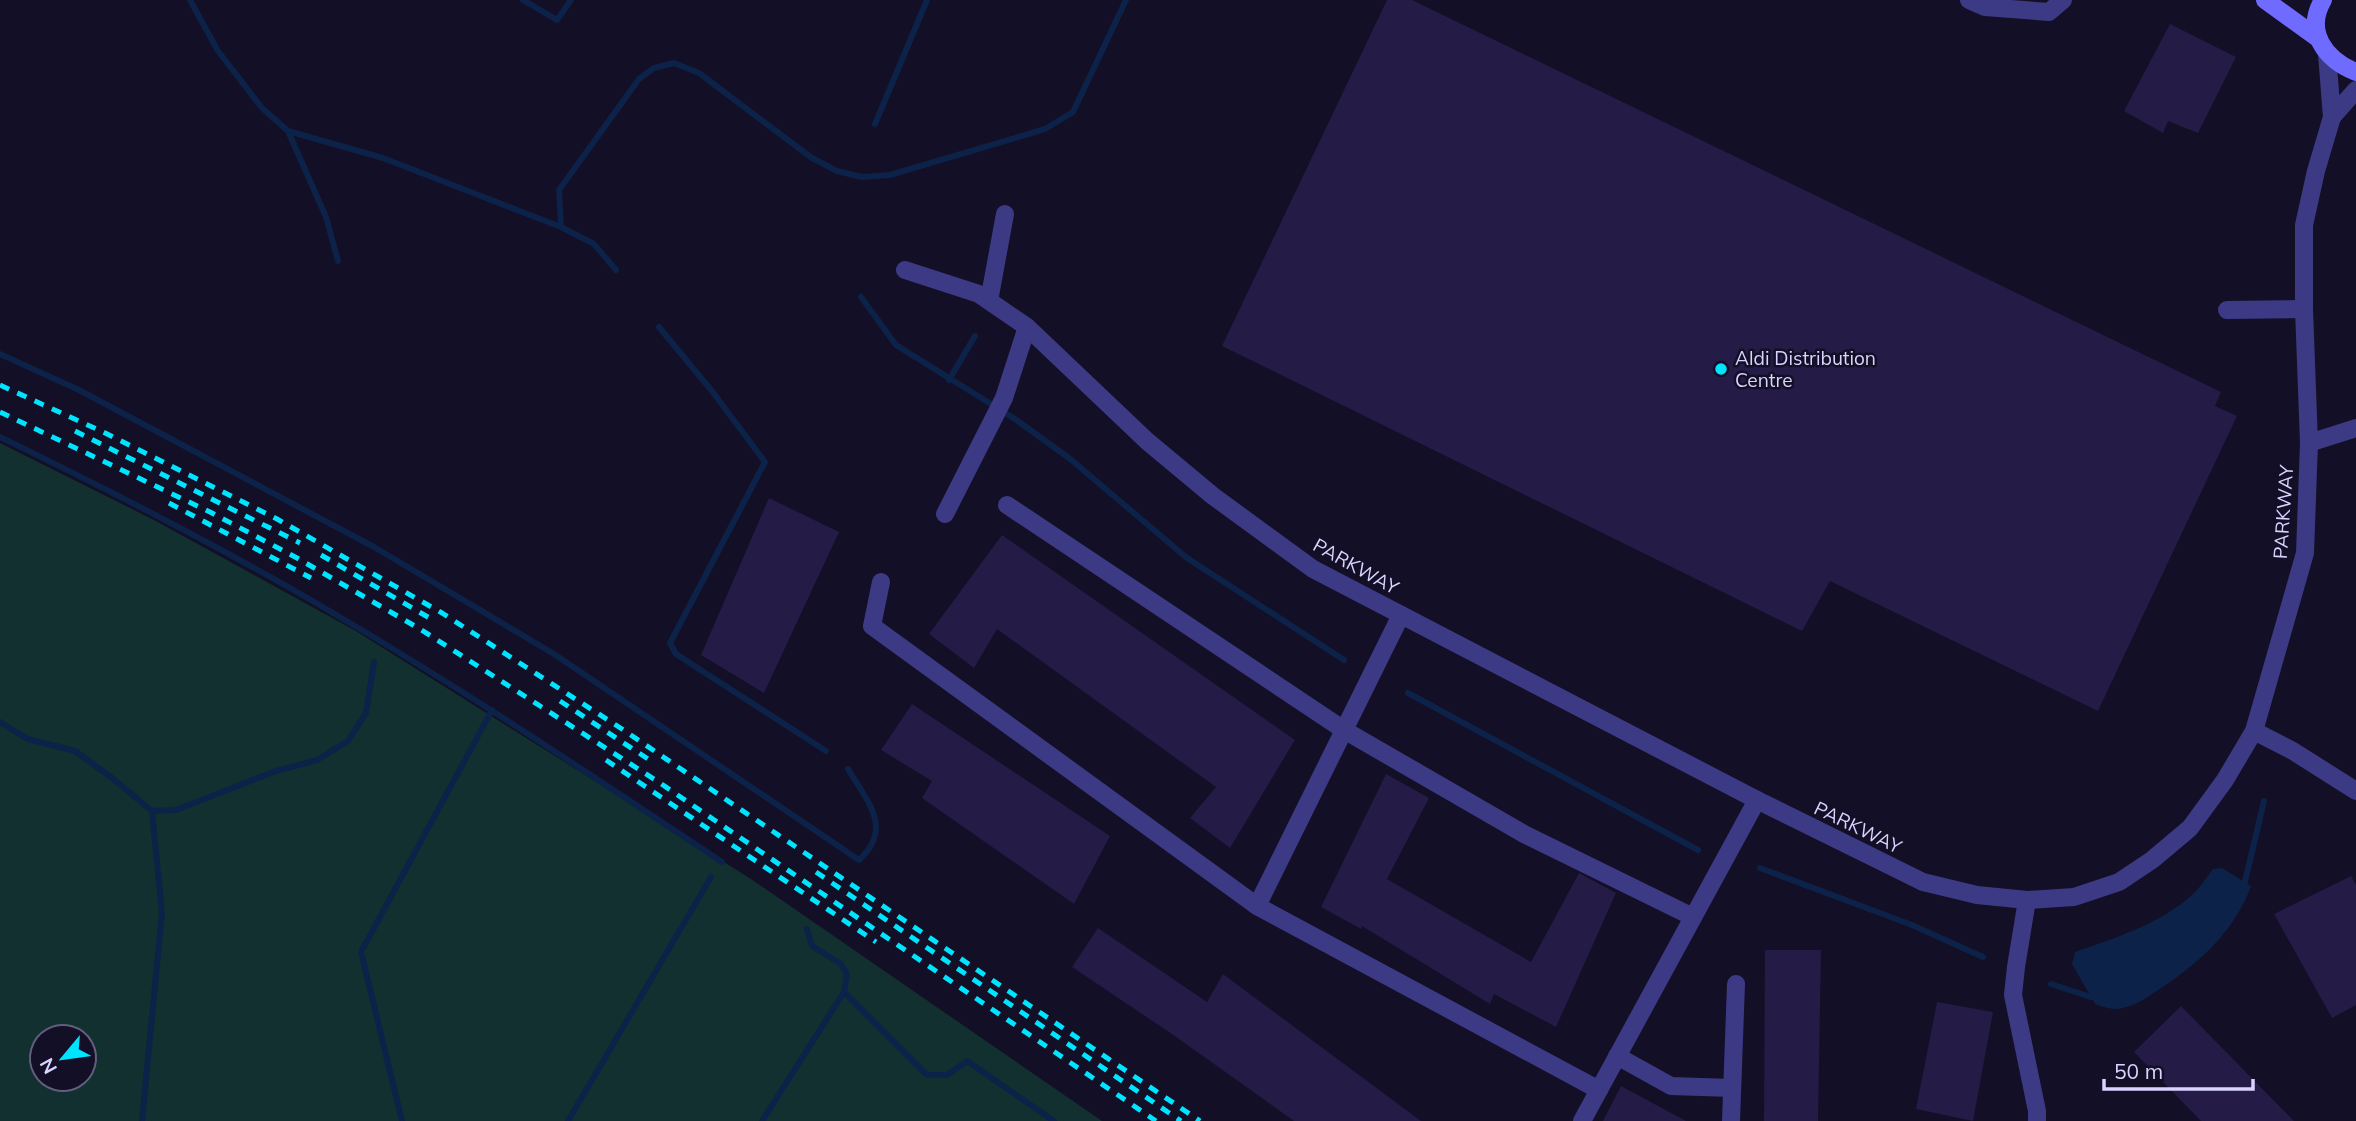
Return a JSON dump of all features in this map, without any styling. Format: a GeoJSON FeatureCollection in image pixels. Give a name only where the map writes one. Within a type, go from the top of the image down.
{"type":"FeatureCollection","features":[{"type":"Feature","properties":{"kind":"main road"},"geometry":{"type":"LineString","coordinates":[[2265,0],[2323,47],[2340,66],[2356,72]]}},
{"type":"Feature","properties":{"kind":"main road"},"geometry":{"type":"LineString","coordinates":[[2323,0],[2317,22],[2323,47]]}},
{"type":"Feature","properties":{"kind":"street"},"geometry":{"type":"LineString","coordinates":[[1969,0],[1985,7],[2049,12],[2063,0]]}},
{"type":"Feature","properties":{"kind":"street","name":"PARKWAY"},"geometry":{"type":"LineString","coordinates":[[905,270],[979,294],[1027,327],[1147,440],[1213,496],[1313,569],[1757,800],[1923,882],[1977,895],[2027,900],[2074,897],[2119,882],[2152,860],[2190,828],[2225,780],[2254,731],[2305,552],[2309,443],[2304,225],[2332,117],[2323,47]]}},
{"type":"Feature","properties":{"kind":"street","name":"PARKWAY"},"geometry":{"type":"LineString","coordinates":[[2332,117],[2356,90]]}},
{"type":"Feature","properties":{"kind":"street"},"geometry":{"type":"LineString","coordinates":[[989,301],[1005,214]]}},
{"type":"Feature","properties":{"kind":"street"},"geometry":{"type":"LineString","coordinates":[[2227,310],[2304,309]]}},
{"type":"Feature","properties":{"kind":"street"},"geometry":{"type":"LineString","coordinates":[[945,514],[1004,398],[1027,327]]}},
{"type":"Feature","properties":{"kind":"street"},"geometry":{"type":"LineString","coordinates":[[2309,443],[2356,428]]}},
{"type":"Feature","properties":{"kind":"street"},"geometry":{"type":"LineString","coordinates":[[1007,505],[1344,730],[1524,834],[1693,917]]}},
{"type":"Feature","properties":{"kind":"street"},"geometry":{"type":"LineString","coordinates":[[881,582],[872,626],[1256,906],[1599,1090]]}},
{"type":"Feature","properties":{"kind":"street"},"geometry":{"type":"LineString","coordinates":[[1256,906],[1401,615]]}},
{"type":"Feature","properties":{"kind":"street"},"geometry":{"type":"LineString","coordinates":[[2254,731],[2293,751],[2356,791]]}},
{"type":"Feature","properties":{"kind":"street"},"geometry":{"type":"LineString","coordinates":[[1582,1121],[1757,800]]}},
{"type":"Feature","properties":{"kind":"street"},"geometry":{"type":"LineString","coordinates":[[2027,900],[2013,995],[2038,1111],[2037,1121]]}},
{"type":"Feature","properties":{"kind":"street"},"geometry":{"type":"LineString","coordinates":[[1731,1121],[1736,984]]}},
{"type":"Feature","properties":{"kind":"street"},"geometry":{"type":"LineString","coordinates":[[1617,1056],[1671,1086],[1732,1088]]}},
{"type":"Feature","properties":{"kind":"green space"},"geometry":{"type":"Polygon","coordinates":[[[0,443],[154,520],[356,631],[751,879],[1102,1121],[0,1121],[0,443]]]}},
{"type":"Feature","properties":{"kind":"water"},"geometry":{"type":"Polygon","coordinates":[[[2222,868],[2251,886],[2235,919],[2212,947],[2185,971],[2137,1003],[2116,1009],[2095,1004],[2072,964],[2075,952],[2137,929],[2166,914],[2195,892],[2213,869],[2222,868]]]}},
{"type":"Feature","properties":{"kind":"building","name":"Aldi Distribution Centre"},"geometry":{"type":"Polygon","coordinates":[[[1387,0],[1412,0],[2221,392],[2215,406],[2237,416],[2098,711],[1830,581],[1802,631],[1222,346],[1387,0]]]}},
{"type":"Feature","properties":{"kind":"building"},"geometry":{"type":"Polygon","coordinates":[[[2170,24],[2236,57],[2198,133],[2168,121],[2163,133],[2124,111],[2170,24]]]}},
{"type":"Feature","properties":{"kind":"building"},"geometry":{"type":"Polygon","coordinates":[[[769,498],[839,532],[764,693],[701,655],[769,498]]]}},
{"type":"Feature","properties":{"kind":"building"},"geometry":{"type":"Polygon","coordinates":[[[1002,535],[1295,740],[1230,848],[1190,818],[1216,787],[997,629],[974,668],[929,634],[1002,535]]]}},
{"type":"Feature","properties":{"kind":"building"},"geometry":{"type":"Polygon","coordinates":[[[912,704],[1110,836],[1074,904],[922,798],[932,781],[881,750],[912,704]]]}},
{"type":"Feature","properties":{"kind":"building"},"geometry":{"type":"Polygon","coordinates":[[[1386,774],[1429,798],[1387,879],[1531,962],[1579,873],[1616,893],[1556,1027],[1494,994],[1490,1004],[1362,926],[1361,929],[1321,907],[1386,774]]]}},
{"type":"Feature","properties":{"kind":"building"},"geometry":{"type":"Polygon","coordinates":[[[2351,876],[2356,885],[2356,1005],[2332,1018],[2274,914],[2351,876]]]}},
{"type":"Feature","properties":{"kind":"building"},"geometry":{"type":"Polygon","coordinates":[[[1098,928],[1207,1002],[1223,974],[1421,1121],[1294,1121],[1072,967],[1098,928]]]}},
{"type":"Feature","properties":{"kind":"building"},"geometry":{"type":"Polygon","coordinates":[[[1765,950],[1821,950],[1818,1121],[1764,1121],[1765,950]]]}},
{"type":"Feature","properties":{"kind":"building"},"geometry":{"type":"Polygon","coordinates":[[[1937,1002],[1993,1012],[1973,1121],[1916,1109],[1937,1002]]]}},
{"type":"Feature","properties":{"kind":"building"},"geometry":{"type":"Polygon","coordinates":[[[2181,1006],[2294,1121],[2201,1121],[2134,1052],[2181,1006]]]}},
{"type":"Feature","properties":{"kind":"building"},"geometry":{"type":"Polygon","coordinates":[[[1621,1086],[1686,1121],[1603,1121],[1621,1086]]]}},
{"type":"Feature","properties":{"kind":"waterway"},"geometry":{"type":"LineString","coordinates":[[190,0],[218,51],[262,108],[288,131],[383,158],[561,227]]}},
{"type":"Feature","properties":{"kind":"waterway"},"geometry":{"type":"LineString","coordinates":[[523,0],[557,20],[571,0]]}},
{"type":"Feature","properties":{"kind":"waterway"},"geometry":{"type":"LineString","coordinates":[[875,124],[927,0]]}},
{"type":"Feature","properties":{"kind":"waterway"},"geometry":{"type":"LineString","coordinates":[[616,270],[594,244],[561,227],[559,190],[639,79],[654,68],[674,63],[699,73],[812,158],[837,171],[862,177],[890,175],[1045,129],[1073,112],[1126,0]]}},
{"type":"Feature","properties":{"kind":"waterway"},"geometry":{"type":"LineString","coordinates":[[288,131],[326,217],[338,261]]}},
{"type":"Feature","properties":{"kind":"waterway"},"geometry":{"type":"LineString","coordinates":[[861,297],[896,345],[1015,419],[1069,458],[1187,558],[1344,660]]}},
{"type":"Feature","properties":{"kind":"waterway"},"geometry":{"type":"LineString","coordinates":[[659,327],[712,391],[765,462],[670,643],[676,654],[826,751]]}},
{"type":"Feature","properties":{"kind":"waterway"},"geometry":{"type":"LineString","coordinates":[[949,380],[975,336]]}},
{"type":"Feature","properties":{"kind":"waterway"},"geometry":{"type":"LineString","coordinates":[[0,354],[79,390],[374,547],[554,654],[859,860],[875,837],[876,826],[869,803],[848,769]]}},
{"type":"Feature","properties":{"kind":"waterway"},"geometry":{"type":"LineString","coordinates":[[0,437],[168,522],[333,613],[578,766],[722,862]]}},
{"type":"Feature","properties":{"kind":"waterway"},"geometry":{"type":"LineString","coordinates":[[142,1121],[162,913],[152,811],[176,810],[276,771],[317,760],[348,741],[366,713],[374,662]]}},
{"type":"Feature","properties":{"kind":"waterway"},"geometry":{"type":"LineString","coordinates":[[1408,693],[1698,850]]}},
{"type":"Feature","properties":{"kind":"waterway"},"geometry":{"type":"LineString","coordinates":[[402,1121],[361,952],[492,710]]}},
{"type":"Feature","properties":{"kind":"waterway"},"geometry":{"type":"LineString","coordinates":[[0,722],[28,739],[75,751],[152,811]]}},
{"type":"Feature","properties":{"kind":"waterway"},"geometry":{"type":"LineString","coordinates":[[2243,890],[2264,801]]}},
{"type":"Feature","properties":{"kind":"waterway"},"geometry":{"type":"LineString","coordinates":[[1760,868],[1912,925],[1983,957]]}},
{"type":"Feature","properties":{"kind":"waterway"},"geometry":{"type":"LineString","coordinates":[[568,1121],[711,877]]}},
{"type":"Feature","properties":{"kind":"waterway"},"geometry":{"type":"LineString","coordinates":[[762,1121],[844,992],[847,974],[841,964],[812,946],[807,929]]}},
{"type":"Feature","properties":{"kind":"waterway"},"geometry":{"type":"LineString","coordinates":[[2051,984],[2096,997]]}},
{"type":"Feature","properties":{"kind":"waterway"},"geometry":{"type":"LineString","coordinates":[[844,992],[927,1075],[947,1075],[967,1061],[1054,1121]]}},
{"type":"Feature","properties":{"kind":"railway"},"geometry":{"type":"LineString","coordinates":[[0,385],[103,432],[277,519],[442,613],[622,729],[1200,1121]]}},
{"type":"Feature","properties":{"kind":"railway"},"geometry":{"type":"LineString","coordinates":[[0,412],[210,512],[297,558],[420,629],[657,781],[1156,1121]]}},
{"type":"Feature","properties":{"kind":"railway"},"geometry":{"type":"LineString","coordinates":[[75,431],[300,543]]}},
{"type":"Feature","properties":{"kind":"railway"},"geometry":{"type":"LineString","coordinates":[[169,503],[311,578]]}},
{"type":"Feature","properties":{"kind":"railway"},"geometry":{"type":"LineString","coordinates":[[321,555],[433,620]]}},
{"type":"Feature","properties":{"kind":"railway"},"geometry":{"type":"LineString","coordinates":[[560,701],[648,759]]}},
{"type":"Feature","properties":{"kind":"railway"},"geometry":{"type":"LineString","coordinates":[[606,760],[876,942]]}},
{"type":"Feature","properties":{"kind":"railway"},"geometry":{"type":"LineString","coordinates":[[816,872],[1181,1121]]}},
{"type":"Feature","properties":{"kind":"place","name":"Aldi Distribution Centre"},"geometry":{"type":"Point","coordinates":[1721,369]}}]}
